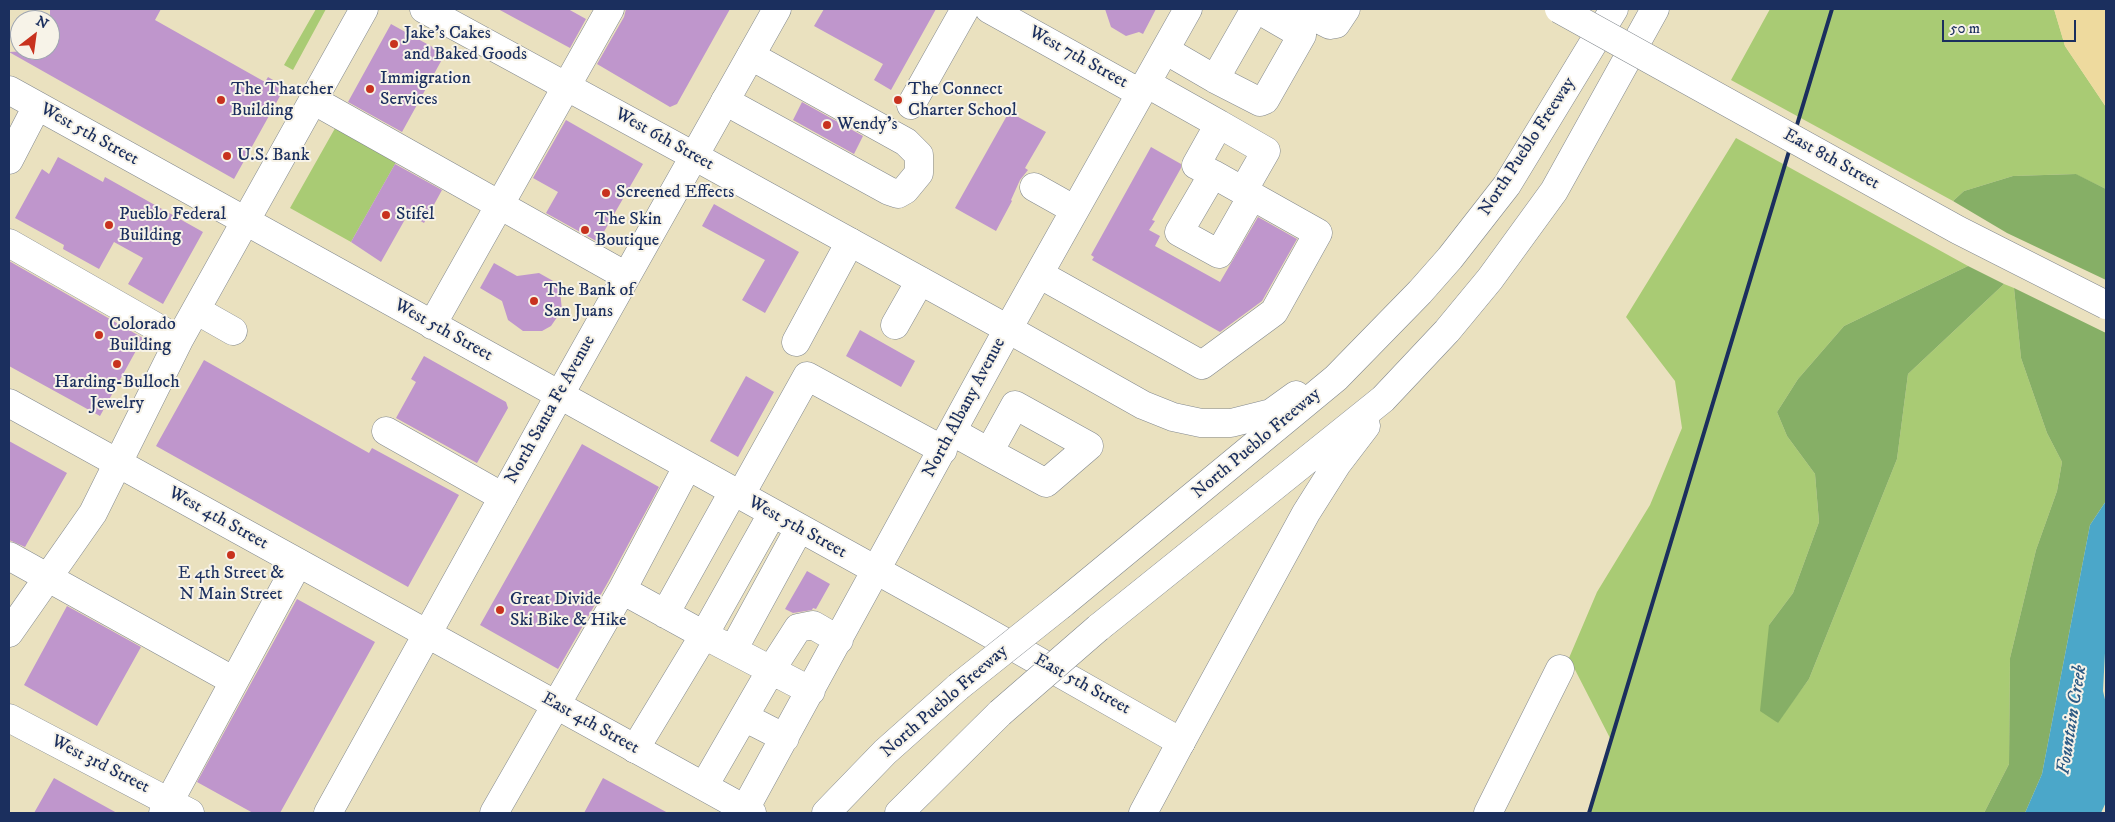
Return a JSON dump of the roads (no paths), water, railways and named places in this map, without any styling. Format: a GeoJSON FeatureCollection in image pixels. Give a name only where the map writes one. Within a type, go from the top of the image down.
{"type":"FeatureCollection","features":[{"type":"Feature","properties":{"kind":"main road"},"geometry":{"type":"LineString","coordinates":[[9,633],[93,513],[179,340],[364,9]]}},
{"type":"Feature","properties":{"kind":"main road","name":"West 6th Street"},"geometry":{"type":"LineString","coordinates":[[424,9],[1143,405],[1173,418],[1202,423],[1230,423],[1271,413],[1368,348]]}},
{"type":"Feature","properties":{"kind":"main road"},"geometry":{"type":"LineString","coordinates":[[432,326],[610,9]]}},
{"type":"Feature","properties":{"kind":"main road","name":"North Santa Fe Avenue"},"geometry":{"type":"LineString","coordinates":[[328,813],[626,276],[778,9]]}},
{"type":"Feature","properties":{"kind":"main road"},"geometry":{"type":"LineString","coordinates":[[911,105],[965,9]]}},
{"type":"Feature","properties":{"kind":"main road","name":"West 7th Street"},"geometry":{"type":"LineString","coordinates":[[989,9],[1143,88],[1219,124],[1266,151],[1247,194]]}},
{"type":"Feature","properties":{"kind":"main road","name":"North Albany Avenue"},"geometry":{"type":"LineString","coordinates":[[749,811],[785,738],[1008,329],[1188,9]]}},
{"type":"Feature","properties":{"kind":"main road"},"geometry":{"type":"LineString","coordinates":[[1165,50],[1214,79],[1250,99],[1260,102],[1265,100],[1302,35],[1256,9],[1214,79]]}},
{"type":"Feature","properties":{"kind":"main road"},"geometry":{"type":"LineString","coordinates":[[1298,9],[1330,25],[1336,24],[1346,9]]}},
{"type":"Feature","properties":{"kind":"main road","name":"East 8th Street"},"geometry":{"type":"LineString","coordinates":[[1559,9],[1958,230],[2106,305]]}},
{"type":"Feature","properties":{"kind":"main road","name":"North Pueblo Freeway"},"geometry":{"type":"LineString","coordinates":[[826,813],[853,784],[923,717],[1300,409],[1368,348],[1450,258],[1508,185],[1614,9]]}},
{"type":"Feature","properties":{"kind":"main road"},"geometry":{"type":"LineString","coordinates":[[900,813],[1000,714],[1098,628],[1383,399],[1447,331],[1522,236],[1554,190],[1655,9]]}},
{"type":"Feature","properties":{"kind":"main road"},"geometry":{"type":"LineString","coordinates":[[725,101],[898,194],[905,190],[919,173],[919,155],[906,142],[751,56]]}},
{"type":"Feature","properties":{"kind":"main road","name":"West 5th Street"},"geometry":{"type":"LineString","coordinates":[[9,90],[877,572]]}},
{"type":"Feature","properties":{"kind":"main road"},"geometry":{"type":"LineString","coordinates":[[313,100],[626,276]]}},
{"type":"Feature","properties":{"kind":"main road"},"geometry":{"type":"LineString","coordinates":[[9,160],[38,106]]}},
{"type":"Feature","properties":{"kind":"main road"},"geometry":{"type":"LineString","coordinates":[[1039,274],[1202,365],[1274,312],[1318,233],[1196,165],[1219,124]]}},
{"type":"Feature","properties":{"kind":"main road"},"geometry":{"type":"LineString","coordinates":[[1212,174],[1179,232],[1219,254],[1247,194]]}},
{"type":"Feature","properties":{"kind":"main road"},"geometry":{"type":"LineString","coordinates":[[1034,186],[1075,210]]}},
{"type":"Feature","properties":{"kind":"main road"},"geometry":{"type":"LineString","coordinates":[[796,342],[850,242]]}},
{"type":"Feature","properties":{"kind":"main road"},"geometry":{"type":"LineString","coordinates":[[9,244],[179,340]]}},
{"type":"Feature","properties":{"kind":"main road"},"geometry":{"type":"LineString","coordinates":[[895,325],[920,281]]}},
{"type":"Feature","properties":{"kind":"main road"},"geometry":{"type":"LineString","coordinates":[[196,310],[233,331]]}},
{"type":"Feature","properties":{"kind":"main road"},"geometry":{"type":"LineString","coordinates":[[665,614],[807,376],[948,441],[988,452]]}},
{"type":"Feature","properties":{"kind":"main road"},"geometry":{"type":"LineString","coordinates":[[1143,813],[1306,513],[1383,399]]}},
{"type":"Feature","properties":{"kind":"main road","name":"West 4th Street"},"geometry":{"type":"LineString","coordinates":[[9,403],[428,634]]}},
{"type":"Feature","properties":{"kind":"main road"},"geometry":{"type":"LineString","coordinates":[[386,431],[503,497]]}},
{"type":"Feature","properties":{"kind":"main road"},"geometry":{"type":"LineString","coordinates":[[494,813],[554,704],[622,590],[687,467]]}},
{"type":"Feature","properties":{"kind":"main road"},"geometry":{"type":"LineString","coordinates":[[635,749],[704,635],[772,514]]}},
{"type":"Feature","properties":{"kind":"main road"},"geometry":{"type":"LineString","coordinates":[[733,650],[799,529]]}},
{"type":"Feature","properties":{"kind":"main road"},"geometry":{"type":"LineString","coordinates":[[9,556],[234,681]]}},
{"type":"Feature","properties":{"kind":"main road"},"geometry":{"type":"LineString","coordinates":[[174,809],[234,681],[298,563]]}},
{"type":"Feature","properties":{"kind":"main road","name":"East 5th Street"},"geometry":{"type":"LineString","coordinates":[[877,572],[1181,742]]}},
{"type":"Feature","properties":{"kind":"main road"},"geometry":{"type":"LineString","coordinates":[[622,590],[811,691]]}},
{"type":"Feature","properties":{"kind":"main road"},"geometry":{"type":"LineString","coordinates":[[704,786],[771,670],[798,628],[804,625],[813,625],[839,640]]}},
{"type":"Feature","properties":{"kind":"main road","name":"East 4th Street"},"geometry":{"type":"LineString","coordinates":[[428,634],[749,811]]}},
{"type":"Feature","properties":{"kind":"main road"},"geometry":{"type":"LineString","coordinates":[[1488,813],[1560,670]]}},
{"type":"Feature","properties":{"kind":"main road"},"geometry":{"type":"LineString","coordinates":[[744,717],[785,738]]}},
{"type":"Feature","properties":{"kind":"main road","name":"West 3rd Street"},"geometry":{"type":"LineString","coordinates":[[9,718],[174,809]]}},
{"type":"Feature","properties":{"kind":"water","name":"Fountain Creek"},"geometry":{"type":"Polygon","coordinates":[[[2106,501],[2106,634],[2103,691],[2106,704],[2106,802],[2101,813],[2025,813],[2042,774],[2090,525],[2106,501]]]}},
{"type":"Feature","properties":{"kind":"railway"},"geometry":{"type":"LineString","coordinates":[[1589,813],[1832,9]]}},
{"type":"Feature","properties":{"kind":"place","name":"Jake's Cakes and Baked Goods"},"geometry":{"type":"Point","coordinates":[394,44]}},
{"type":"Feature","properties":{"kind":"place","name":"Immigration Services"},"geometry":{"type":"Point","coordinates":[370,89]}},
{"type":"Feature","properties":{"kind":"place","name":"The Thatcher Building"},"geometry":{"type":"Point","coordinates":[221,100]}},
{"type":"Feature","properties":{"kind":"place","name":"The Connect Charter School"},"geometry":{"type":"Point","coordinates":[898,100]}},
{"type":"Feature","properties":{"kind":"place","name":"Wendy's"},"geometry":{"type":"Point","coordinates":[827,125]}},
{"type":"Feature","properties":{"kind":"place","name":"U.S. Bank"},"geometry":{"type":"Point","coordinates":[227,156]}},
{"type":"Feature","properties":{"kind":"place","name":"Screened Effects"},"geometry":{"type":"Point","coordinates":[606,193]}},
{"type":"Feature","properties":{"kind":"place","name":"Stifel"},"geometry":{"type":"Point","coordinates":[386,215]}},
{"type":"Feature","properties":{"kind":"place","name":"Pueblo Federal Building"},"geometry":{"type":"Point","coordinates":[109,225]}},
{"type":"Feature","properties":{"kind":"place","name":"The Skin Boutique"},"geometry":{"type":"Point","coordinates":[585,230]}},
{"type":"Feature","properties":{"kind":"place","name":"The Bank of San Juans"},"geometry":{"type":"Point","coordinates":[534,301]}},
{"type":"Feature","properties":{"kind":"place","name":"Colorado Building"},"geometry":{"type":"Point","coordinates":[99,335]}},
{"type":"Feature","properties":{"kind":"place","name":"Harding-Bulloch Jewelry"},"geometry":{"type":"Point","coordinates":[117,364]}},
{"type":"Feature","properties":{"kind":"place","name":"E 4th Street & N Main Street"},"geometry":{"type":"Point","coordinates":[231,555]}},
{"type":"Feature","properties":{"kind":"place","name":"Great Divide Ski Bike & Hike"},"geometry":{"type":"Point","coordinates":[500,610]}}]}
